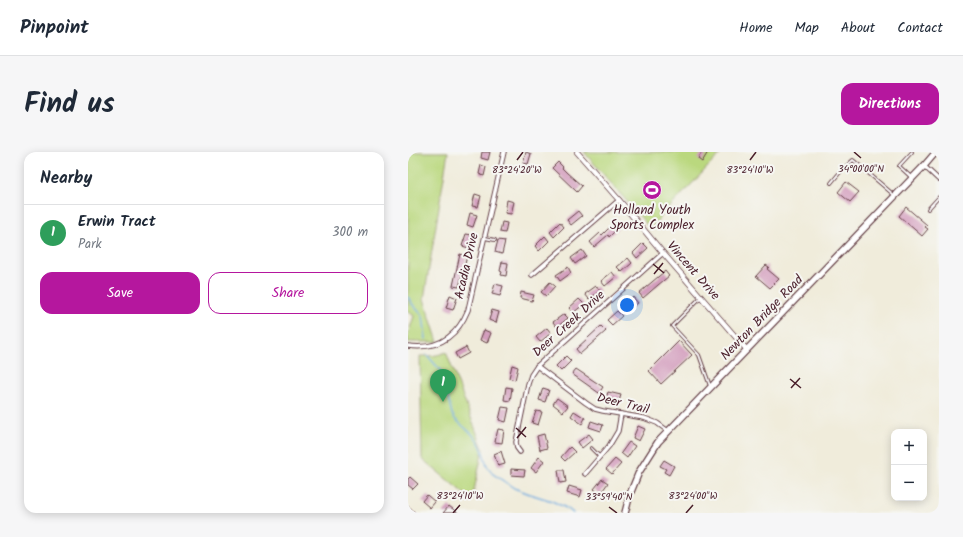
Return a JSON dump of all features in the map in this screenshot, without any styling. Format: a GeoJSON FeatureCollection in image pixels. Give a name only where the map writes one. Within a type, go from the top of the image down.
{"type":"FeatureCollection","features":[{"type":"Feature","properties":{"kind":"main road","name":"Newton Bridge Road"},"geometry":{"type":"LineString","coordinates":[[625,513],[630,494],[639,472],[658,442],[913,178],[936,152]]}},
{"type":"Feature","properties":{"kind":"street","name":"Acadia Drive"},"geometry":{"type":"LineString","coordinates":[[408,346],[424,347],[437,344],[449,337],[462,322],[468,310],[504,152]]}},
{"type":"Feature","properties":{"kind":"street","name":"Vincent Drive"},"geometry":{"type":"LineString","coordinates":[[577,152],[747,350]]}},
{"type":"Feature","properties":{"kind":"street"},"geometry":{"type":"LineString","coordinates":[[924,166],[939,180]]}},
{"type":"Feature","properties":{"kind":"street"},"geometry":{"type":"LineString","coordinates":[[532,275],[619,200]]}},
{"type":"Feature","properties":{"kind":"street","name":"Deer Creek Drive"},"geometry":{"type":"LineString","coordinates":[[520,452],[517,448],[516,442],[528,384],[531,375],[537,366],[663,253]]}},
{"type":"Feature","properties":{"kind":"street","name":"Deer Trail"},"geometry":{"type":"LineString","coordinates":[[537,366],[595,409],[603,412],[644,418],[657,423],[668,431]]}},
{"type":"Feature","properties":{"kind":"street"},"geometry":{"type":"LineString","coordinates":[[585,474],[609,446],[618,430],[621,414]]}},
{"type":"Feature","properties":{"kind":"street"},"geometry":{"type":"LineString","coordinates":[[408,509],[412,513]]}},
{"type":"Feature","properties":{"kind":"lane"},"geometry":{"type":"LineString","coordinates":[[912,152],[899,166],[913,178]]}},
{"type":"Feature","properties":{"kind":"lane"},"geometry":{"type":"LineString","coordinates":[[831,183],[841,170],[853,160],[895,196]]}},
{"type":"Feature","properties":{"kind":"lane"},"geometry":{"type":"LineString","coordinates":[[928,209],[939,197]]}},
{"type":"Feature","properties":{"kind":"lane"},"geometry":{"type":"LineString","coordinates":[[484,238],[495,240]]}},
{"type":"Feature","properties":{"kind":"lane"},"geometry":{"type":"LineString","coordinates":[[701,297],[672,326],[699,355],[711,387]]}},
{"type":"Feature","properties":{"kind":"lane"},"geometry":{"type":"LineString","coordinates":[[591,448],[600,457]]}},
{"type":"Feature","properties":{"kind":"green space"},"geometry":{"type":"Polygon","coordinates":[[[408,152],[448,152],[424,299],[438,342],[408,342],[408,334],[414,316],[408,311],[408,152]]]}},
{"type":"Feature","properties":{"kind":"green space","name":"Holland Youth Sports Complex"},"geometry":{"type":"Polygon","coordinates":[[[584,152],[722,152],[650,228],[584,152]]]}},
{"type":"Feature","properties":{"kind":"green space"},"geometry":{"type":"Polygon","coordinates":[[[446,352],[483,449],[472,500],[422,459],[420,356],[433,356],[446,352]]]}},
{"type":"Feature","properties":{"kind":"building"},"geometry":{"type":"Polygon","coordinates":[[[482,152],[490,152],[488,160],[481,158],[482,152]]]}},
{"type":"Feature","properties":{"kind":"building"},"geometry":{"type":"Polygon","coordinates":[[[526,152],[531,154],[528,164],[523,163],[526,152]]]}},
{"type":"Feature","properties":{"kind":"building"},"geometry":{"type":"Polygon","coordinates":[[[702,152],[708,152],[702,162],[698,159],[702,152]]]}},
{"type":"Feature","properties":{"kind":"building"},"geometry":{"type":"Polygon","coordinates":[[[558,162],[567,173],[582,186],[577,192],[552,168],[558,162]]]}},
{"type":"Feature","properties":{"kind":"building"},"geometry":{"type":"Polygon","coordinates":[[[481,165],[486,167],[484,176],[479,174],[481,165]]]}},
{"type":"Feature","properties":{"kind":"building"},"geometry":{"type":"Polygon","coordinates":[[[846,182],[859,192],[850,202],[838,192],[846,182]]]}},
{"type":"Feature","properties":{"kind":"building"},"geometry":{"type":"Polygon","coordinates":[[[475,194],[481,196],[478,207],[472,206],[475,194]]]}},
{"type":"Feature","properties":{"kind":"building"},"geometry":{"type":"Polygon","coordinates":[[[507,200],[514,202],[511,214],[505,213],[507,200]]]}},
{"type":"Feature","properties":{"kind":"building"},"geometry":{"type":"Polygon","coordinates":[[[906,207],[927,225],[925,227],[928,229],[922,236],[899,216],[906,207]]]}},
{"type":"Feature","properties":{"kind":"building"},"geometry":{"type":"Polygon","coordinates":[[[578,211],[582,216],[571,225],[567,220],[578,211]]]}},
{"type":"Feature","properties":{"kind":"building"},"geometry":{"type":"Polygon","coordinates":[[[470,213],[477,215],[473,227],[467,225],[470,213]]]}},
{"type":"Feature","properties":{"kind":"building"},"geometry":{"type":"Polygon","coordinates":[[[502,222],[507,223],[505,233],[500,232],[502,222]]]}},
{"type":"Feature","properties":{"kind":"building"},"geometry":{"type":"Polygon","coordinates":[[[560,222],[564,227],[554,237],[550,232],[560,222]]]}},
{"type":"Feature","properties":{"kind":"building"},"geometry":{"type":"Polygon","coordinates":[[[615,222],[619,227],[609,237],[608,235],[594,247],[590,242],[600,233],[602,235],[615,222]]]}},
{"type":"Feature","properties":{"kind":"building"},"geometry":{"type":"Polygon","coordinates":[[[466,234],[472,235],[469,248],[462,246],[466,234]]]}},
{"type":"Feature","properties":{"kind":"building"},"geometry":{"type":"Polygon","coordinates":[[[545,236],[549,241],[539,251],[535,246],[545,236]]]}},
{"type":"Feature","properties":{"kind":"building"},"geometry":{"type":"Polygon","coordinates":[[[498,240],[505,241],[502,254],[495,252],[498,240]]]}},
{"type":"Feature","properties":{"kind":"building"},"geometry":{"type":"Polygon","coordinates":[[[643,243],[648,248],[637,258],[633,253],[643,243]]]}},
{"type":"Feature","properties":{"kind":"building"},"geometry":{"type":"Polygon","coordinates":[[[582,250],[586,256],[575,264],[571,258],[582,250]]]}},
{"type":"Feature","properties":{"kind":"building"},"geometry":{"type":"Polygon","coordinates":[[[460,254],[467,256],[459,287],[453,286],[460,254]]]}},
{"type":"Feature","properties":{"kind":"building"},"geometry":{"type":"Polygon","coordinates":[[[628,258],[632,263],[622,272],[617,267],[628,258]]]}},
{"type":"Feature","properties":{"kind":"building"},"geometry":{"type":"Polygon","coordinates":[[[502,262],[508,263],[506,276],[501,275],[502,272],[500,271],[502,262]]]}},
{"type":"Feature","properties":{"kind":"building"},"geometry":{"type":"Polygon","coordinates":[[[766,265],[769,267],[767,269],[779,279],[770,288],[756,276],[766,265]]]}},
{"type":"Feature","properties":{"kind":"building"},"geometry":{"type":"Polygon","coordinates":[[[568,267],[571,273],[560,281],[556,275],[568,267]]]}},
{"type":"Feature","properties":{"kind":"building"},"geometry":{"type":"Polygon","coordinates":[[[665,271],[669,276],[643,298],[639,293],[665,271]]]}},
{"type":"Feature","properties":{"kind":"building"},"geometry":{"type":"Polygon","coordinates":[[[612,272],[616,277],[605,286],[601,281],[612,272]]]}},
{"type":"Feature","properties":{"kind":"building"},"geometry":{"type":"Polygon","coordinates":[[[550,282],[555,286],[546,296],[541,292],[550,282]]]}},
{"type":"Feature","properties":{"kind":"building"},"geometry":{"type":"Polygon","coordinates":[[[495,284],[503,286],[500,296],[492,294],[495,284]]]}},
{"type":"Feature","properties":{"kind":"building"},"geometry":{"type":"Polygon","coordinates":[[[596,286],[600,291],[589,299],[585,294],[596,286]]]}},
{"type":"Feature","properties":{"kind":"building"},"geometry":{"type":"Polygon","coordinates":[[[521,292],[534,295],[532,301],[520,298],[521,292]]]}},
{"type":"Feature","properties":{"kind":"building"},"geometry":{"type":"Polygon","coordinates":[[[450,295],[457,298],[453,310],[446,308],[450,295]]]}},
{"type":"Feature","properties":{"kind":"building"},"geometry":{"type":"Polygon","coordinates":[[[633,297],[638,303],[627,311],[623,306],[633,297]]]}},
{"type":"Feature","properties":{"kind":"building"},"geometry":{"type":"Polygon","coordinates":[[[579,299],[584,304],[573,313],[569,308],[579,299]]]}},
{"type":"Feature","properties":{"kind":"building"},"geometry":{"type":"Polygon","coordinates":[[[492,310],[499,312],[496,323],[489,320],[492,310]]]}},
{"type":"Feature","properties":{"kind":"building"},"geometry":{"type":"Polygon","coordinates":[[[617,311],[622,316],[612,325],[607,320],[617,311]]]}},
{"type":"Feature","properties":{"kind":"building"},"geometry":{"type":"Polygon","coordinates":[[[564,314],[568,318],[557,327],[553,322],[564,314]]]}},
{"type":"Feature","properties":{"kind":"building"},"geometry":{"type":"Polygon","coordinates":[[[601,326],[606,331],[580,354],[576,349],[601,326]]]}},
{"type":"Feature","properties":{"kind":"building"},"geometry":{"type":"Polygon","coordinates":[[[547,328],[551,333],[540,342],[536,337],[547,328]]]}},
{"type":"Feature","properties":{"kind":"building"},"geometry":{"type":"Polygon","coordinates":[[[484,330],[491,333],[487,343],[480,340],[484,330]]]}},
{"type":"Feature","properties":{"kind":"building"},"geometry":{"type":"Polygon","coordinates":[[[679,341],[692,355],[661,384],[649,371],[679,341]]]}},
{"type":"Feature","properties":{"kind":"building"},"geometry":{"type":"Polygon","coordinates":[[[466,347],[469,353],[458,359],[455,353],[466,347]]]}},
{"type":"Feature","properties":{"kind":"building"},"geometry":{"type":"Polygon","coordinates":[[[566,356],[571,361],[561,371],[556,366],[566,356]]]}},
{"type":"Feature","properties":{"kind":"building"},"geometry":{"type":"Polygon","coordinates":[[[512,365],[518,367],[515,380],[509,378],[512,365]]]}},
{"type":"Feature","properties":{"kind":"building"},"geometry":{"type":"Polygon","coordinates":[[[576,369],[603,387],[599,393],[572,374],[576,369]]]}},
{"type":"Feature","properties":{"kind":"building"},"geometry":{"type":"Polygon","coordinates":[[[506,387],[512,388],[510,401],[504,400],[506,387]]]}},
{"type":"Feature","properties":{"kind":"building"},"geometry":{"type":"Polygon","coordinates":[[[543,388],[549,390],[545,402],[539,400],[543,388]]]}},
{"type":"Feature","properties":{"kind":"building"},"geometry":{"type":"Polygon","coordinates":[[[608,392],[621,395],[619,401],[606,398],[608,392]]]}},
{"type":"Feature","properties":{"kind":"building"},"geometry":{"type":"Polygon","coordinates":[[[557,398],[568,406],[563,412],[553,404],[557,398]]]}},
{"type":"Feature","properties":{"kind":"building"},"geometry":{"type":"Polygon","coordinates":[[[502,407],[509,408],[506,422],[499,420],[502,407]]]}},
{"type":"Feature","properties":{"kind":"building"},"geometry":{"type":"Polygon","coordinates":[[[536,411],[542,412],[538,425],[532,423],[536,411]]]}},
{"type":"Feature","properties":{"kind":"building"},"geometry":{"type":"Polygon","coordinates":[[[574,411],[585,418],[582,424],[571,416],[574,411]]]}},
{"type":"Feature","properties":{"kind":"building"},"geometry":{"type":"Polygon","coordinates":[[[591,421],[603,425],[601,431],[589,427],[591,421]]]}},
{"type":"Feature","properties":{"kind":"building"},"geometry":{"type":"Polygon","coordinates":[[[638,426],[645,429],[639,441],[633,438],[638,426]]]}},
{"type":"Feature","properties":{"kind":"building"},"geometry":{"type":"Polygon","coordinates":[[[498,429],[504,430],[502,443],[495,442],[498,429]]]}},
{"type":"Feature","properties":{"kind":"building"},"geometry":{"type":"Polygon","coordinates":[[[544,434],[547,448],[540,450],[537,436],[544,434]]]}},
{"type":"Feature","properties":{"kind":"building"},"geometry":{"type":"Polygon","coordinates":[[[589,434],[593,439],[582,448],[578,442],[589,434]]]}},
{"type":"Feature","properties":{"kind":"building"},"geometry":{"type":"Polygon","coordinates":[[[629,442],[635,446],[627,458],[621,453],[629,442]]]}},
{"type":"Feature","properties":{"kind":"building"},"geometry":{"type":"Polygon","coordinates":[[[570,447],[575,452],[565,461],[561,457],[570,447]]]}},
{"type":"Feature","properties":{"kind":"building"},"geometry":{"type":"Polygon","coordinates":[[[501,451],[505,464],[498,466],[494,454],[501,451]]]}},
{"type":"Feature","properties":{"kind":"building"},"geometry":{"type":"Polygon","coordinates":[[[539,457],[544,461],[536,472],[531,468],[539,457]]]}},
{"type":"Feature","properties":{"kind":"building"},"geometry":{"type":"Polygon","coordinates":[[[615,459],[621,464],[612,474],[606,469],[615,459]]]}},
{"type":"Feature","properties":{"kind":"building"},"geometry":{"type":"Polygon","coordinates":[[[664,460],[674,466],[669,475],[664,472],[666,469],[660,466],[664,460]]]}},
{"type":"Feature","properties":{"kind":"building"},"geometry":{"type":"Polygon","coordinates":[[[511,469],[525,470],[524,476],[511,475],[511,469]]]}},
{"type":"Feature","properties":{"kind":"building"},"geometry":{"type":"Polygon","coordinates":[[[558,470],[564,470],[566,482],[560,483],[558,470]]]}},
{"type":"Feature","properties":{"kind":"building"},"geometry":{"type":"Polygon","coordinates":[[[410,477],[418,484],[413,489],[408,485],[408,479],[410,477]]]}},
{"type":"Feature","properties":{"kind":"building"},"geometry":{"type":"Polygon","coordinates":[[[602,479],[608,483],[600,494],[594,489],[602,479]]]}},
{"type":"Feature","properties":{"kind":"building"},"geometry":{"type":"Polygon","coordinates":[[[569,486],[582,490],[580,497],[567,493],[569,486]]]}},
{"type":"Feature","properties":{"kind":"building"},"geometry":{"type":"Polygon","coordinates":[[[427,495],[435,502],[430,508],[422,501],[427,495]]]}},
{"type":"Feature","properties":{"kind":"building"},"geometry":{"type":"Polygon","coordinates":[[[449,506],[458,513],[443,513],[449,506]]]}},
{"type":"Feature","properties":{"kind":"waterway"},"geometry":{"type":"LineString","coordinates":[[408,297],[423,316],[426,339]]}},
{"type":"Feature","properties":{"kind":"waterway"},"geometry":{"type":"LineString","coordinates":[[427,355],[441,371],[452,414],[455,419],[478,441],[487,466],[493,474],[514,488],[552,501],[573,513]]}},
{"type":"Feature","properties":{"kind":"place","name":"Holland Youth Sports Complex"},"geometry":{"type":"Point","coordinates":[652,190]}},
{"type":"Feature","properties":{"kind":"place","name":"Erwin Tract"},"geometry":{"type":"Point","coordinates":[443,402]}}]}
